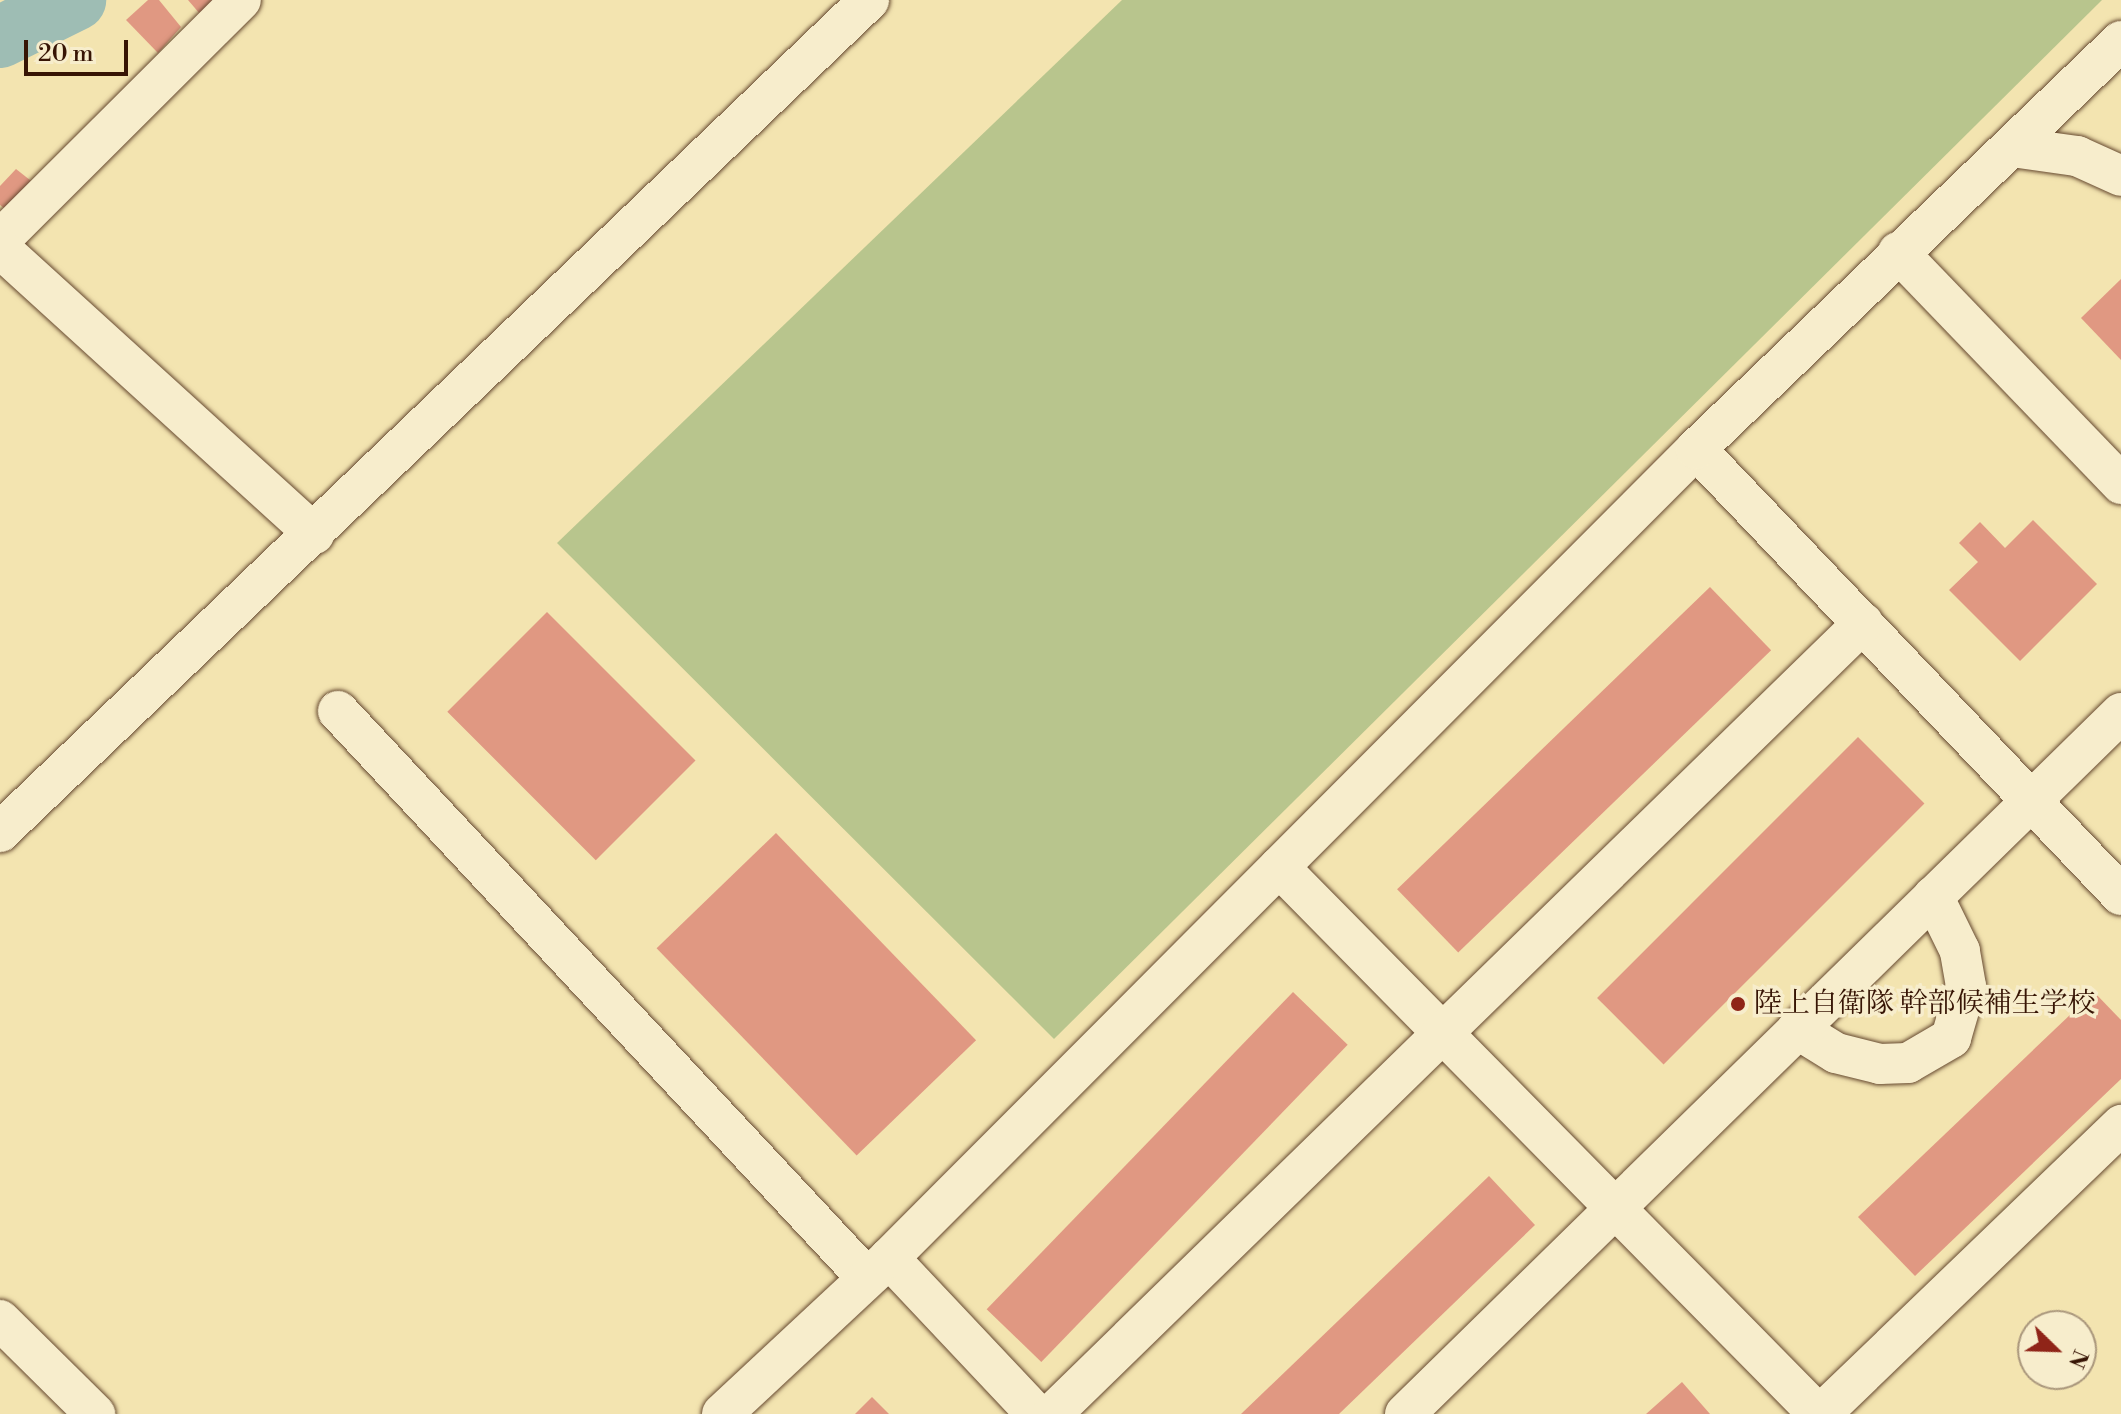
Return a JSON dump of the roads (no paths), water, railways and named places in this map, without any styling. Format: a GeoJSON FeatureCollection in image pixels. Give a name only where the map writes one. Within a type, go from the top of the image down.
{"type":"FeatureCollection","features":[{"type":"Feature","properties":{"kind":"street"},"geometry":{"type":"LineString","coordinates":[[0,240],[241,0]]}},
{"type":"Feature","properties":{"kind":"street"},"geometry":{"type":"LineString","coordinates":[[0,832],[869,0]]}},
{"type":"Feature","properties":{"kind":"street"},"geometry":{"type":"LineString","coordinates":[[722,1414],[877,1267],[1696,449],[2121,41]]}},
{"type":"Feature","properties":{"kind":"street"},"geometry":{"type":"LineString","coordinates":[[2012,147],[2077,156],[2121,176]]}},
{"type":"Feature","properties":{"kind":"street"},"geometry":{"type":"LineString","coordinates":[[0,248],[314,534]]}},
{"type":"Feature","properties":{"kind":"street"},"geometry":{"type":"LineString","coordinates":[[1898,252],[2121,484]]}},
{"type":"Feature","properties":{"kind":"street"},"geometry":{"type":"LineString","coordinates":[[1696,449],[2121,895]]}},
{"type":"Feature","properties":{"kind":"street"},"geometry":{"type":"LineString","coordinates":[[1052,1414],[1863,623]]}},
{"type":"Feature","properties":{"kind":"street"},"geometry":{"type":"LineString","coordinates":[[338,711],[877,1267],[1036,1414]]}},
{"type":"Feature","properties":{"kind":"street"},"geometry":{"type":"LineString","coordinates":[[1405,1414],[2121,713]]}},
{"type":"Feature","properties":{"kind":"street"},"geometry":{"type":"LineString","coordinates":[[1279,867],[1820,1414],[2121,1125]]}},
{"type":"Feature","properties":{"kind":"street"},"geometry":{"type":"LineString","coordinates":[[1797,1029],[1836,1053],[1880,1064],[1908,1063],[1951,1038],[1966,986],[1960,951],[1933,896]]}},
{"type":"Feature","properties":{"kind":"street"},"geometry":{"type":"LineString","coordinates":[[0,1320],[95,1414]]}},
{"type":"Feature","properties":{"kind":"waterway"},"geometry":{"type":"LineString","coordinates":[[0,37],[75,0]]}},
{"type":"Feature","properties":{"kind":"place","name":"陸上自衛隊 幹部候補生学校"},"geometry":{"type":"Point","coordinates":[1738,1004]}}]}
